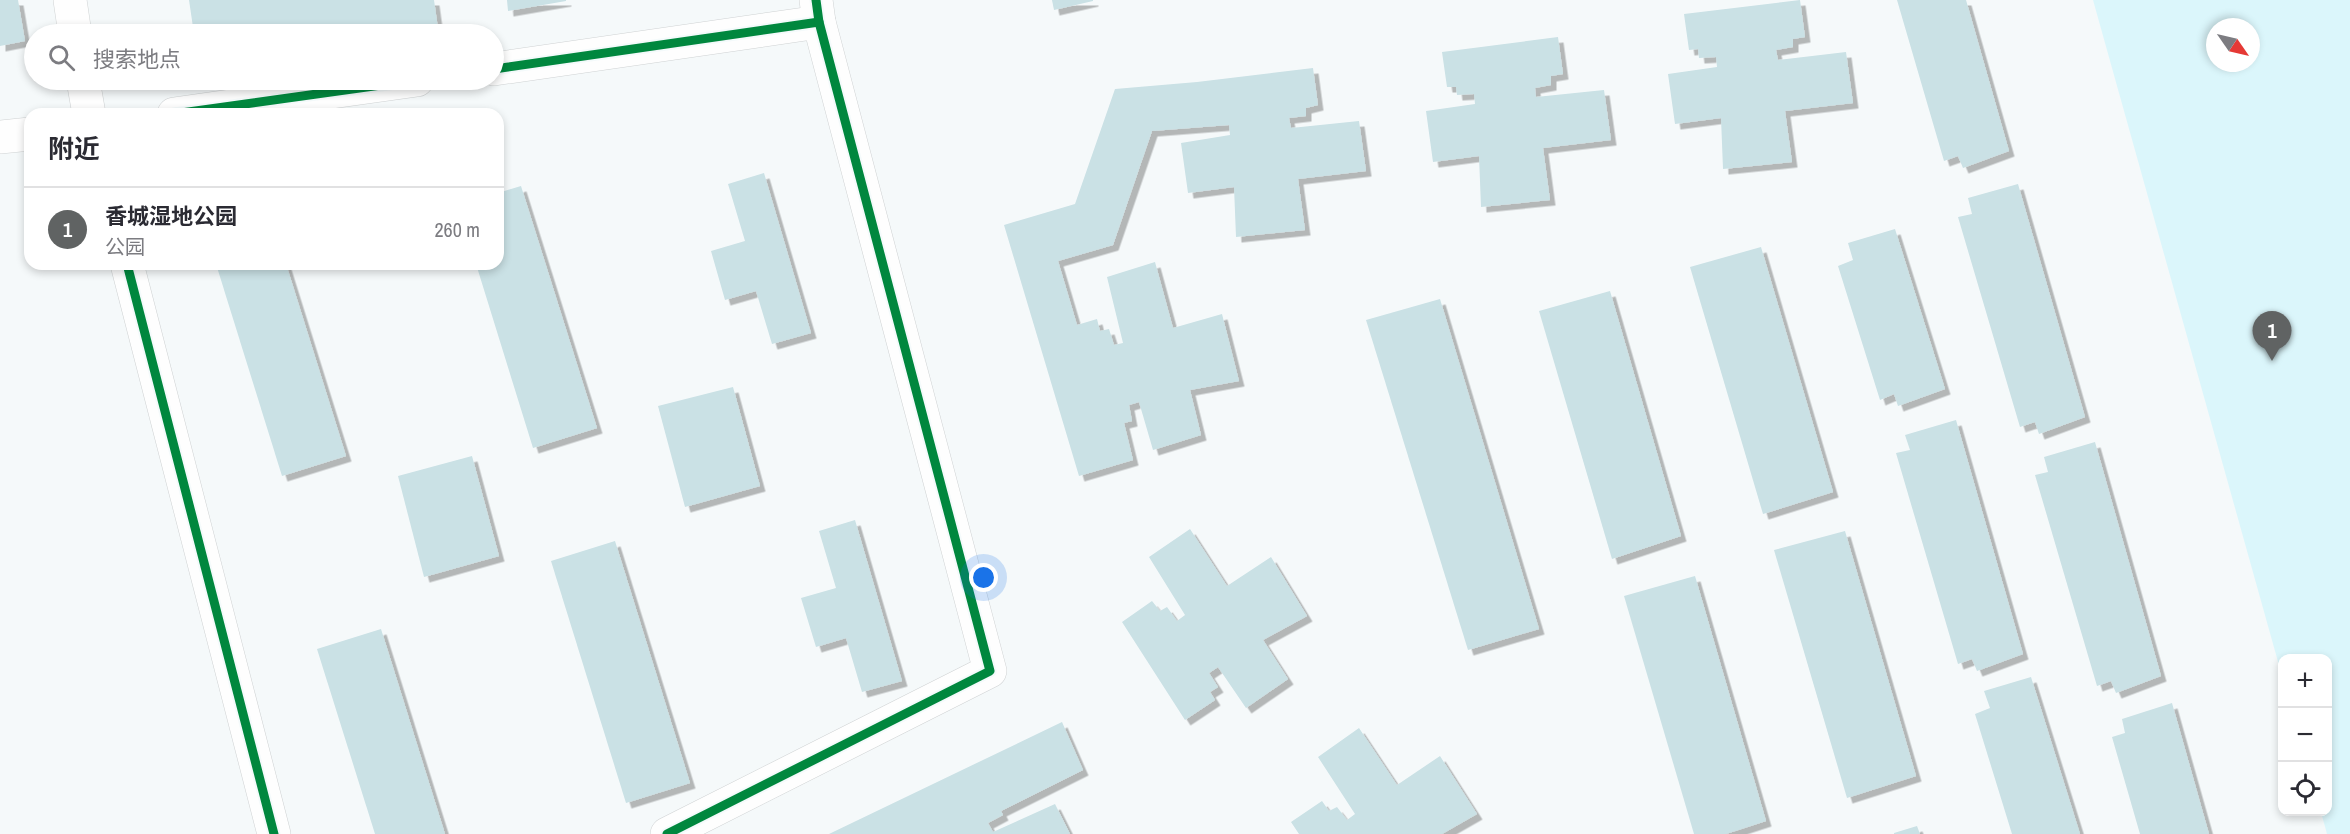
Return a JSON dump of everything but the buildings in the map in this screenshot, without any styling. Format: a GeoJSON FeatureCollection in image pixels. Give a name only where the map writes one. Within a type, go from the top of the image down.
{"type":"FeatureCollection","features":[{"type":"Feature","properties":{"kind":"street"},"geometry":{"type":"LineString","coordinates":[[70,0],[74,24]]}},
{"type":"Feature","properties":{"kind":"street"},"geometry":{"type":"LineString","coordinates":[[504,67],[817,11],[990,671],[667,834]]}},
{"type":"Feature","properties":{"kind":"street"},"geometry":{"type":"LineString","coordinates":[[85,90],[88,108]]}},
{"type":"Feature","properties":{"kind":"street"},"geometry":{"type":"LineString","coordinates":[[217,108],[346,90]]}},
{"type":"Feature","properties":{"kind":"street"},"geometry":{"type":"LineString","coordinates":[[0,137],[24,135]]}},
{"type":"Feature","properties":{"kind":"street"},"geometry":{"type":"LineString","coordinates":[[129,270],[274,834]]}},
{"type":"Feature","properties":{"kind":"shaded area"},"geometry":{"type":"Polygon","coordinates":[[[2093,0],[2350,0],[2350,834],[2327,834],[2322,816],[2332,816],[2332,654],[2278,654],[2278,662],[2093,0]]]}},
{"type":"Feature","properties":{"kind":"cycle path"},"geometry":{"type":"LineString","coordinates":[[667,834],[990,671],[819,22],[816,0]]}},
{"type":"Feature","properties":{"kind":"cycle path"},"geometry":{"type":"LineString","coordinates":[[504,68],[819,22]]}},
{"type":"Feature","properties":{"kind":"cycle path"},"geometry":{"type":"LineString","coordinates":[[217,108],[346,90]]}},
{"type":"Feature","properties":{"kind":"cycle path"},"geometry":{"type":"LineString","coordinates":[[129,270],[274,834]]}},
{"type":"Feature","properties":{"kind":"place","name":"香城湿地公园"},"geometry":{"type":"Point","coordinates":[2272,361]}}]}
